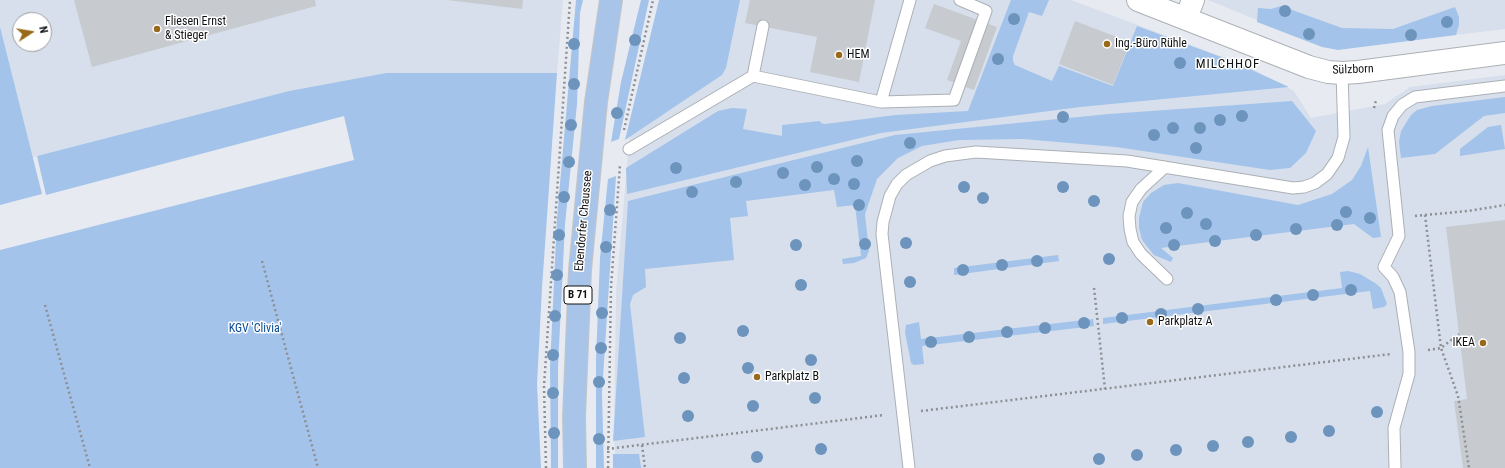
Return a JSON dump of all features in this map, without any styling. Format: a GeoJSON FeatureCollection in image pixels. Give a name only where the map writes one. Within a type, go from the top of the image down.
{"type":"FeatureCollection","features":[{"type":"Feature","properties":{"kind":"main road","name":"Ebendorfer Chaussee"},"geometry":{"type":"LineString","coordinates":[[575,468],[575,386],[581,255],[596,102],[611,0]]}},
{"type":"Feature","properties":{"kind":"street","name":"Sülzborn"},"geometry":{"type":"LineString","coordinates":[[1138,0],[1189,9],[1309,67],[1342,73],[1505,53]]}},
{"type":"Feature","properties":{"kind":"lane"},"geometry":{"type":"LineString","coordinates":[[881,102],[910,0]]}},
{"type":"Feature","properties":{"kind":"lane"},"geometry":{"type":"LineString","coordinates":[[630,149],[753,76],[881,102],[954,100],[986,11],[960,0]]}},
{"type":"Feature","properties":{"kind":"lane"},"geometry":{"type":"LineString","coordinates":[[753,76],[763,26]]}},
{"type":"Feature","properties":{"kind":"lane"},"geometry":{"type":"LineString","coordinates":[[909,468],[882,234],[883,222],[890,196],[897,184],[906,175],[930,161],[945,156],[976,152],[1099,158],[1293,188],[1304,187],[1315,183],[1326,174],[1338,158],[1344,137],[1342,73]]}},
{"type":"Feature","properties":{"kind":"lane"},"geometry":{"type":"LineString","coordinates":[[1395,468],[1394,428],[1409,374],[1409,352],[1400,292],[1394,277],[1384,267],[1399,236],[1388,130],[1393,116],[1402,105],[1415,97],[1505,86]]}},
{"type":"Feature","properties":{"kind":"lane"},"geometry":{"type":"LineString","coordinates":[[1165,167],[1141,189],[1132,202],[1129,216],[1133,242],[1141,254],[1167,279]]}},
{"type":"Feature","properties":{"kind":"path"},"geometry":{"type":"LineString","coordinates":[[546,468],[544,386],[570,0]]}},
{"type":"Feature","properties":{"kind":"path"},"geometry":{"type":"LineString","coordinates":[[623,134],[653,0]]}},
{"type":"Feature","properties":{"kind":"path"},"geometry":{"type":"LineString","coordinates":[[1373,115],[1376,100]]}},
{"type":"Feature","properties":{"kind":"path"},"geometry":{"type":"LineString","coordinates":[[608,468],[607,449],[611,287],[619,170]]}},
{"type":"Feature","properties":{"kind":"path"},"geometry":{"type":"LineString","coordinates":[[1396,218],[1468,211],[1505,205]]}},
{"type":"Feature","properties":{"kind":"path"},"geometry":{"type":"LineString","coordinates":[[1425,215],[1442,348],[1458,396],[1469,468]]}},
{"type":"Feature","properties":{"kind":"path"},"geometry":{"type":"LineString","coordinates":[[262,261],[318,468]]}},
{"type":"Feature","properties":{"kind":"path"},"geometry":{"type":"LineString","coordinates":[[1094,288],[1105,389]]}},
{"type":"Feature","properties":{"kind":"path"},"geometry":{"type":"LineString","coordinates":[[45,305],[90,468]]}},
{"type":"Feature","properties":{"kind":"path"},"geometry":{"type":"LineString","coordinates":[[607,449],[1442,348],[1459,334]]}},
{"type":"Feature","properties":{"kind":"path"},"geometry":{"type":"LineString","coordinates":[[642,445],[645,468]]}},
{"type":"Feature","properties":{"kind":"shaded area"},"geometry":{"type":"Polygon","coordinates":[[[0,0],[563,0],[557,73],[386,73],[289,91],[37,156],[0,170],[0,0]]]}},
{"type":"Feature","properties":{"kind":"shaded area"},"geometry":{"type":"Polygon","coordinates":[[[662,0],[1071,0],[1247,66],[1294,91],[1311,118],[1385,104],[1410,87],[1505,75],[1505,468],[616,468],[614,436],[616,292],[630,132],[662,0]]]}},
{"type":"Feature","properties":{"kind":"shaded area"},"geometry":{"type":"Polygon","coordinates":[[[1208,0],[1505,0],[1505,29],[1348,48],[1252,18],[1208,0]]]}},
{"type":"Feature","properties":{"kind":"green space"},"geometry":{"type":"Polygon","coordinates":[[[576,0],[583,0],[580,13],[577,104],[565,225],[558,367],[558,468],[551,468],[550,367],[557,218],[576,0]]]}},
{"type":"Feature","properties":{"kind":"green space"},"geometry":{"type":"Polygon","coordinates":[[[641,0],[649,0],[619,139],[611,142],[621,82],[641,0]]]}},
{"type":"Feature","properties":{"kind":"green space"},"geometry":{"type":"Polygon","coordinates":[[[659,0],[740,0],[726,68],[722,75],[625,140],[659,0]]]}},
{"type":"Feature","properties":{"kind":"green space"},"geometry":{"type":"Polygon","coordinates":[[[1011,0],[1049,0],[1042,16],[1029,12],[1013,56],[1013,61],[1015,65],[1052,81],[1059,66],[1113,86],[1137,26],[1232,61],[1289,87],[1080,107],[881,133],[627,194],[626,168],[718,111],[732,108],[747,109],[743,129],[782,136],[782,125],[820,121],[821,123],[825,124],[896,115],[968,111],[1011,0]]]}},
{"type":"Feature","properties":{"kind":"green space"},"geometry":{"type":"Polygon","coordinates":[[[1281,6],[1342,28],[1393,29],[1455,7],[1459,17],[1459,25],[1456,35],[1338,50],[1322,47],[1257,22],[1258,8],[1271,9],[1281,6]]]}},
{"type":"Feature","properties":{"kind":"green space"},"geometry":{"type":"Polygon","coordinates":[[[0,27],[42,194],[0,205],[0,27]]]}},
{"type":"Feature","properties":{"kind":"green space","name":"KGV 'Clivia'"},"geometry":{"type":"Polygon","coordinates":[[[386,73],[557,73],[537,384],[541,468],[0,468],[0,250],[354,160],[344,116],[46,195],[37,156],[289,91],[386,73]]]}},
{"type":"Feature","properties":{"kind":"green space"},"geometry":{"type":"Polygon","coordinates":[[[1505,97],[1505,113],[1484,116],[1435,154],[1401,158],[1399,142],[1401,131],[1411,115],[1417,110],[1432,106],[1505,97]]]}},
{"type":"Feature","properties":{"kind":"green space"},"geometry":{"type":"Polygon","coordinates":[[[1292,101],[1316,131],[1306,153],[1290,168],[1270,170],[1116,147],[1023,139],[959,140],[922,146],[898,158],[877,179],[865,214],[869,251],[866,258],[854,263],[843,264],[842,259],[861,256],[855,205],[837,207],[834,190],[746,201],[748,216],[730,218],[734,260],[645,269],[646,287],[633,295],[630,304],[645,437],[613,441],[628,201],[895,135],[1109,114],[1292,101]]]}},
{"type":"Feature","properties":{"kind":"green space"},"geometry":{"type":"Polygon","coordinates":[[[1501,125],[1505,149],[1460,156],[1460,149],[1488,127],[1501,125]]]}},
{"type":"Feature","properties":{"kind":"green space"},"geometry":{"type":"Polygon","coordinates":[[[1368,147],[1381,237],[1373,238],[1354,224],[1161,248],[1173,258],[1171,262],[1154,255],[1142,240],[1139,228],[1139,218],[1143,202],[1151,193],[1164,185],[1178,183],[1298,205],[1332,194],[1352,180],[1361,166],[1368,147]]]}},
{"type":"Feature","properties":{"kind":"green space"},"geometry":{"type":"Polygon","coordinates":[[[616,176],[602,393],[604,468],[596,468],[596,359],[600,258],[608,179],[616,176]]]}},
{"type":"Feature","properties":{"kind":"green space"},"geometry":{"type":"Polygon","coordinates":[[[1058,255],[1059,261],[954,275],[954,268],[1058,255]]]}},
{"type":"Feature","properties":{"kind":"green space"},"geometry":{"type":"Polygon","coordinates":[[[1348,271],[1360,274],[1381,288],[1387,304],[1384,307],[1373,309],[1370,291],[1103,324],[1103,318],[1342,288],[1340,272],[1348,271]]]}},
{"type":"Feature","properties":{"kind":"green space"},"geometry":{"type":"Polygon","coordinates":[[[1093,319],[1094,326],[922,346],[924,364],[914,365],[911,363],[905,332],[906,325],[919,322],[921,339],[1093,319]]]}},
{"type":"Feature","properties":{"kind":"green space"},"geometry":{"type":"Polygon","coordinates":[[[613,454],[639,454],[641,468],[613,468],[613,454]]]}},
{"type":"Feature","properties":{"kind":"building","name":"Fliesen Ernst & Stieger"},"geometry":{"type":"Polygon","coordinates":[[[74,0],[315,0],[316,6],[92,67],[74,0]]]}},
{"type":"Feature","properties":{"kind":"building"},"geometry":{"type":"Polygon","coordinates":[[[447,0],[523,0],[522,9],[447,0]]]}},
{"type":"Feature","properties":{"kind":"building","name":"HEM"},"geometry":{"type":"Polygon","coordinates":[[[750,0],[875,0],[859,82],[810,72],[817,37],[745,23],[750,0]]]}},
{"type":"Feature","properties":{"kind":"building"},"geometry":{"type":"Polygon","coordinates":[[[934,4],[997,27],[974,90],[947,80],[961,41],[925,28],[934,4]]]}},
{"type":"Feature","properties":{"kind":"building"},"geometry":{"type":"Polygon","coordinates":[[[1075,21],[1130,42],[1113,85],[1059,64],[1075,21]]]}},
{"type":"Feature","properties":{"kind":"building","name":"IKEA"},"geometry":{"type":"Polygon","coordinates":[[[1505,220],[1505,468],[1463,468],[1454,401],[1467,399],[1446,227],[1505,220]]]}},
{"type":"Feature","properties":{"kind":"place","name":"Fliesen Ernst & Stieger"},"geometry":{"type":"Point","coordinates":[157,29]}},
{"type":"Feature","properties":{"kind":"place","name":"Ing.-Büro Rühle"},"geometry":{"type":"Point","coordinates":[1107,44]}},
{"type":"Feature","properties":{"kind":"place","name":"HEM"},"geometry":{"type":"Point","coordinates":[839,55]}},
{"type":"Feature","properties":{"kind":"place","name":"Parkplatz A"},"geometry":{"type":"Point","coordinates":[1150,322]}},
{"type":"Feature","properties":{"kind":"place","name":"IKEA"},"geometry":{"type":"Point","coordinates":[1483,343]}},
{"type":"Feature","properties":{"kind":"place","name":"Parkplatz B"},"geometry":{"type":"Point","coordinates":[757,377]}},
{"type":"Feature","properties":{"kind":"district","name":"MILCHHOF"},"geometry":{"type":"Point","coordinates":[1228,65]}}]}
